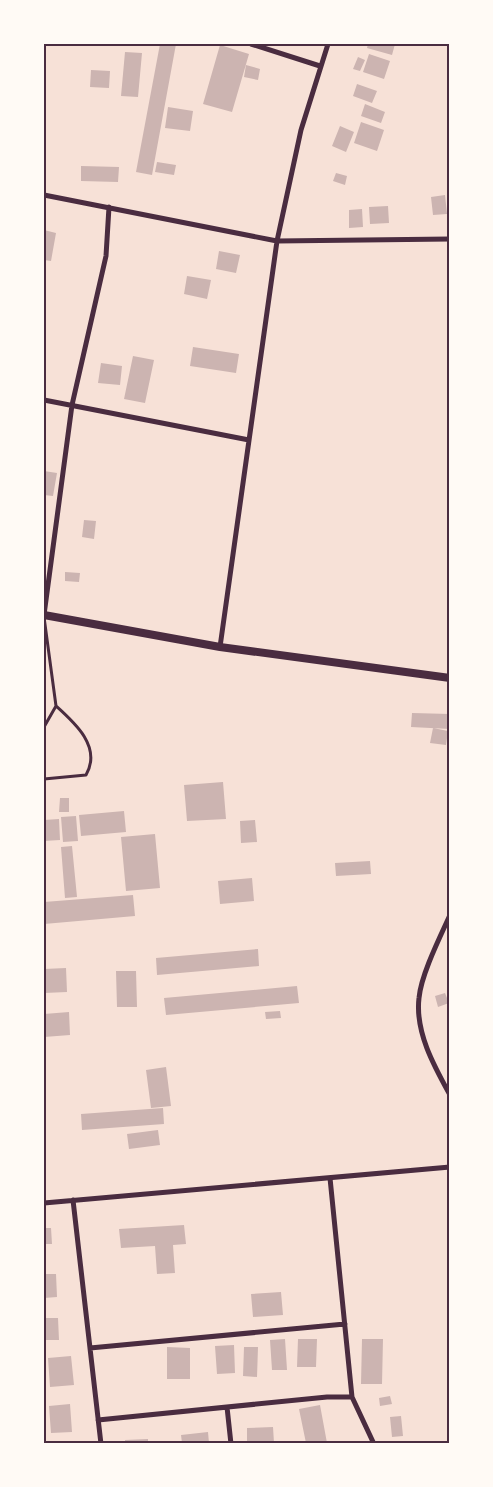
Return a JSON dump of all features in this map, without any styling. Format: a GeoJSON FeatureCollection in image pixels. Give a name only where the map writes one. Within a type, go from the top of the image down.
{"type":"FeatureCollection","features":[{"type":"Feature","properties":{"kind":"main road"},"geometry":{"type":"LineString","coordinates":[[44,615],[220,647],[450,678]]}},
{"type":"Feature","properties":{"kind":"street"},"geometry":{"type":"LineString","coordinates":[[251,44],[320,66]]}},
{"type":"Feature","properties":{"kind":"street"},"geometry":{"type":"LineString","coordinates":[[220,647],[277,241],[301,130],[328,44]]}},
{"type":"Feature","properties":{"kind":"street"},"geometry":{"type":"LineString","coordinates":[[44,195],[277,241],[450,239]]}},
{"type":"Feature","properties":{"kind":"street"},"geometry":{"type":"LineString","coordinates":[[44,615],[72,405],[106,256],[109,207]]}},
{"type":"Feature","properties":{"kind":"street"},"geometry":{"type":"LineString","coordinates":[[44,400],[249,440]]}},
{"type":"Feature","properties":{"kind":"street"},"geometry":{"type":"LineString","coordinates":[[450,915],[425,976],[418,1004],[418,1013],[429,1057],[450,1095]]}},
{"type":"Feature","properties":{"kind":"street"},"geometry":{"type":"LineString","coordinates":[[44,1203],[450,1167]]}},
{"type":"Feature","properties":{"kind":"street"},"geometry":{"type":"LineString","coordinates":[[330,1178],[352,1397],[374,1443]]}},
{"type":"Feature","properties":{"kind":"street"},"geometry":{"type":"LineString","coordinates":[[73,1200],[101,1443]]}},
{"type":"Feature","properties":{"kind":"street"},"geometry":{"type":"LineString","coordinates":[[90,1348],[345,1324]]}},
{"type":"Feature","properties":{"kind":"street"},"geometry":{"type":"LineString","coordinates":[[98,1420],[327,1397],[352,1397]]}},
{"type":"Feature","properties":{"kind":"street"},"geometry":{"type":"LineString","coordinates":[[227,1407],[231,1443]]}},
{"type":"Feature","properties":{"kind":"lane"},"geometry":{"type":"LineString","coordinates":[[44,615],[56,706],[44,727]]}},
{"type":"Feature","properties":{"kind":"lane"},"geometry":{"type":"LineString","coordinates":[[44,779],[86,775],[90,768],[90,747],[78,724],[56,706]]}},
{"type":"Feature","properties":{"kind":"building"},"geometry":{"type":"Polygon","coordinates":[[[160,44],[176,44],[152,175],[136,172],[160,44]]]}},
{"type":"Feature","properties":{"kind":"building"},"geometry":{"type":"Polygon","coordinates":[[[368,44],[395,44],[392,55],[367,48],[368,44]]]}},
{"type":"Feature","properties":{"kind":"building"},"geometry":{"type":"Polygon","coordinates":[[[220,45],[249,54],[232,112],[203,104],[220,45]]]}},
{"type":"Feature","properties":{"kind":"building"},"geometry":{"type":"Polygon","coordinates":[[[125,52],[142,53],[138,97],[121,96],[125,52]]]}},
{"type":"Feature","properties":{"kind":"building"},"geometry":{"type":"Polygon","coordinates":[[[369,54],[390,61],[384,79],[363,72],[369,54]]]}},
{"type":"Feature","properties":{"kind":"building"},"geometry":{"type":"Polygon","coordinates":[[[358,57],[365,60],[360,71],[353,69],[358,57]]]}},
{"type":"Feature","properties":{"kind":"building"},"geometry":{"type":"Polygon","coordinates":[[[246,65],[260,69],[258,80],[244,77],[246,65]]]}},
{"type":"Feature","properties":{"kind":"building"},"geometry":{"type":"Polygon","coordinates":[[[91,70],[110,71],[109,88],[90,87],[91,70]]]}},
{"type":"Feature","properties":{"kind":"building"},"geometry":{"type":"Polygon","coordinates":[[[357,84],[377,91],[372,103],[353,96],[357,84]]]}},
{"type":"Feature","properties":{"kind":"building"},"geometry":{"type":"Polygon","coordinates":[[[365,104],[385,112],[381,123],[361,116],[365,104]]]}},
{"type":"Feature","properties":{"kind":"building"},"geometry":{"type":"Polygon","coordinates":[[[168,107],[193,111],[190,131],[165,128],[168,107]]]}},
{"type":"Feature","properties":{"kind":"building"},"geometry":{"type":"Polygon","coordinates":[[[361,122],[384,130],[377,151],[354,143],[361,122]]]}},
{"type":"Feature","properties":{"kind":"building"},"geometry":{"type":"Polygon","coordinates":[[[340,126],[354,132],[346,152],[332,146],[340,126]]]}},
{"type":"Feature","properties":{"kind":"building"},"geometry":{"type":"Polygon","coordinates":[[[157,162],[176,165],[174,175],[155,172],[157,162]]]}},
{"type":"Feature","properties":{"kind":"building"},"geometry":{"type":"Polygon","coordinates":[[[81,166],[119,167],[118,182],[81,181],[81,166]]]}},
{"type":"Feature","properties":{"kind":"building"},"geometry":{"type":"Polygon","coordinates":[[[336,173],[347,176],[345,185],[333,181],[336,173]]]}},
{"type":"Feature","properties":{"kind":"building"},"geometry":{"type":"Polygon","coordinates":[[[445,195],[447,214],[433,215],[431,197],[445,195]]]}},
{"type":"Feature","properties":{"kind":"building"},"geometry":{"type":"Polygon","coordinates":[[[388,206],[389,223],[370,224],[369,207],[388,206]]]}},
{"type":"Feature","properties":{"kind":"building"},"geometry":{"type":"Polygon","coordinates":[[[362,209],[363,227],[349,228],[349,210],[362,209]]]}},
{"type":"Feature","properties":{"kind":"building"},"geometry":{"type":"Polygon","coordinates":[[[44,230],[56,233],[51,261],[44,260],[44,230]]]}},
{"type":"Feature","properties":{"kind":"building"},"geometry":{"type":"Polygon","coordinates":[[[219,251],[240,255],[236,273],[216,269],[219,251]]]}},
{"type":"Feature","properties":{"kind":"building"},"geometry":{"type":"Polygon","coordinates":[[[187,276],[211,280],[207,299],[184,294],[187,276]]]}},
{"type":"Feature","properties":{"kind":"building"},"geometry":{"type":"Polygon","coordinates":[[[193,347],[239,354],[236,373],[190,366],[193,347]]]}},
{"type":"Feature","properties":{"kind":"building"},"geometry":{"type":"Polygon","coordinates":[[[133,356],[154,360],[145,403],[124,399],[133,356]]]}},
{"type":"Feature","properties":{"kind":"building"},"geometry":{"type":"Polygon","coordinates":[[[101,363],[122,366],[120,385],[98,383],[101,363]]]}},
{"type":"Feature","properties":{"kind":"building"},"geometry":{"type":"Polygon","coordinates":[[[44,471],[57,473],[53,496],[44,495],[44,471]]]}},
{"type":"Feature","properties":{"kind":"building"},"geometry":{"type":"Polygon","coordinates":[[[84,520],[96,521],[94,539],[82,537],[84,520]]]}},
{"type":"Feature","properties":{"kind":"building"},"geometry":{"type":"Polygon","coordinates":[[[65,572],[80,573],[79,582],[65,581],[65,572]]]}},
{"type":"Feature","properties":{"kind":"building"},"geometry":{"type":"Polygon","coordinates":[[[412,713],[450,714],[450,729],[411,727],[412,713]]]}},
{"type":"Feature","properties":{"kind":"building"},"geometry":{"type":"Polygon","coordinates":[[[433,728],[448,731],[446,745],[430,743],[433,728]]]}},
{"type":"Feature","properties":{"kind":"building"},"geometry":{"type":"Polygon","coordinates":[[[223,782],[226,819],[187,821],[184,785],[223,782]]]}},
{"type":"Feature","properties":{"kind":"building"},"geometry":{"type":"Polygon","coordinates":[[[60,798],[69,798],[69,812],[59,812],[60,798]]]}},
{"type":"Feature","properties":{"kind":"building"},"geometry":{"type":"Polygon","coordinates":[[[124,811],[126,832],[81,836],[79,815],[124,811]]]}},
{"type":"Feature","properties":{"kind":"building"},"geometry":{"type":"Polygon","coordinates":[[[76,816],[78,841],[63,842],[61,817],[76,816]]]}},
{"type":"Feature","properties":{"kind":"building"},"geometry":{"type":"Polygon","coordinates":[[[59,819],[60,840],[44,841],[44,820],[59,819]]]}},
{"type":"Feature","properties":{"kind":"building"},"geometry":{"type":"Polygon","coordinates":[[[255,820],[257,842],[241,843],[240,821],[255,820]]]}},
{"type":"Feature","properties":{"kind":"building"},"geometry":{"type":"Polygon","coordinates":[[[155,834],[160,888],[126,891],[121,837],[155,834]]]}},
{"type":"Feature","properties":{"kind":"building"},"geometry":{"type":"Polygon","coordinates":[[[72,846],[77,897],[65,898],[61,847],[72,846]]]}},
{"type":"Feature","properties":{"kind":"building"},"geometry":{"type":"Polygon","coordinates":[[[370,861],[371,874],[336,876],[335,863],[370,861]]]}},
{"type":"Feature","properties":{"kind":"building"},"geometry":{"type":"Polygon","coordinates":[[[252,878],[254,901],[220,904],[218,881],[252,878]]]}},
{"type":"Feature","properties":{"kind":"building"},"geometry":{"type":"Polygon","coordinates":[[[133,895],[135,916],[44,924],[44,902],[133,895]]]}},
{"type":"Feature","properties":{"kind":"building"},"geometry":{"type":"Polygon","coordinates":[[[258,949],[259,966],[157,975],[156,958],[258,949]]]}},
{"type":"Feature","properties":{"kind":"building"},"geometry":{"type":"Polygon","coordinates":[[[66,968],[67,992],[44,993],[44,969],[66,968]]]}},
{"type":"Feature","properties":{"kind":"building"},"geometry":{"type":"Polygon","coordinates":[[[116,971],[136,971],[137,1007],[117,1007],[116,971]]]}},
{"type":"Feature","properties":{"kind":"building"},"geometry":{"type":"Polygon","coordinates":[[[297,986],[299,1003],[166,1015],[164,998],[297,986]]]}},
{"type":"Feature","properties":{"kind":"building"},"geometry":{"type":"Polygon","coordinates":[[[445,993],[449,1003],[438,1007],[435,996],[445,993]]]}},
{"type":"Feature","properties":{"kind":"building"},"geometry":{"type":"Polygon","coordinates":[[[280,1011],[281,1018],[266,1019],[265,1012],[280,1011]]]}},
{"type":"Feature","properties":{"kind":"building"},"geometry":{"type":"Polygon","coordinates":[[[69,1012],[70,1035],[44,1037],[44,1014],[69,1012]]]}},
{"type":"Feature","properties":{"kind":"building"},"geometry":{"type":"Polygon","coordinates":[[[166,1067],[171,1106],[151,1108],[146,1070],[166,1067]]]}},
{"type":"Feature","properties":{"kind":"building"},"geometry":{"type":"Polygon","coordinates":[[[163,1108],[164,1124],[82,1130],[81,1114],[163,1108]]]}},
{"type":"Feature","properties":{"kind":"building"},"geometry":{"type":"Polygon","coordinates":[[[158,1130],[160,1145],[129,1149],[127,1134],[158,1130]]]}},
{"type":"Feature","properties":{"kind":"building"},"geometry":{"type":"Polygon","coordinates":[[[184,1225],[186,1244],[173,1245],[175,1273],[157,1274],[155,1246],[121,1248],[119,1229],[184,1225]]]}},
{"type":"Feature","properties":{"kind":"building"},"geometry":{"type":"Polygon","coordinates":[[[44,1228],[51,1228],[52,1244],[44,1244],[44,1228]]]}},
{"type":"Feature","properties":{"kind":"building"},"geometry":{"type":"Polygon","coordinates":[[[44,1274],[56,1274],[57,1297],[44,1298],[44,1274]]]}},
{"type":"Feature","properties":{"kind":"building"},"geometry":{"type":"Polygon","coordinates":[[[281,1292],[283,1315],[253,1317],[251,1294],[281,1292]]]}},
{"type":"Feature","properties":{"kind":"building"},"geometry":{"type":"Polygon","coordinates":[[[44,1318],[58,1318],[59,1340],[45,1340],[44,1318]]]}},
{"type":"Feature","properties":{"kind":"building"},"geometry":{"type":"Polygon","coordinates":[[[285,1339],[287,1370],[272,1370],[270,1340],[285,1339]]]}},
{"type":"Feature","properties":{"kind":"building"},"geometry":{"type":"Polygon","coordinates":[[[298,1339],[317,1339],[316,1367],[297,1367],[298,1339]]]}},
{"type":"Feature","properties":{"kind":"building"},"geometry":{"type":"Polygon","coordinates":[[[362,1339],[383,1339],[382,1384],[361,1384],[362,1339]]]}},
{"type":"Feature","properties":{"kind":"building"},"geometry":{"type":"Polygon","coordinates":[[[234,1345],[235,1373],[217,1374],[215,1346],[234,1345]]]}},
{"type":"Feature","properties":{"kind":"building"},"geometry":{"type":"Polygon","coordinates":[[[167,1347],[190,1348],[190,1379],[167,1379],[167,1347]]]}},
{"type":"Feature","properties":{"kind":"building"},"geometry":{"type":"Polygon","coordinates":[[[244,1347],[258,1347],[257,1377],[243,1376],[244,1347]]]}},
{"type":"Feature","properties":{"kind":"building"},"geometry":{"type":"Polygon","coordinates":[[[71,1356],[74,1385],[50,1387],[48,1358],[71,1356]]]}},
{"type":"Feature","properties":{"kind":"building"},"geometry":{"type":"Polygon","coordinates":[[[390,1396],[392,1404],[380,1406],[379,1398],[390,1396]]]}},
{"type":"Feature","properties":{"kind":"building"},"geometry":{"type":"Polygon","coordinates":[[[70,1404],[72,1432],[51,1433],[49,1406],[70,1404]]]}},
{"type":"Feature","properties":{"kind":"building"},"geometry":{"type":"Polygon","coordinates":[[[320,1405],[327,1443],[306,1443],[299,1409],[320,1405]]]}},
{"type":"Feature","properties":{"kind":"building"},"geometry":{"type":"Polygon","coordinates":[[[401,1416],[403,1436],[392,1437],[390,1417],[401,1416]]]}},
{"type":"Feature","properties":{"kind":"building"},"geometry":{"type":"Polygon","coordinates":[[[273,1427],[274,1443],[247,1443],[247,1428],[273,1427]]]}},
{"type":"Feature","properties":{"kind":"building"},"geometry":{"type":"Polygon","coordinates":[[[208,1432],[209,1443],[182,1443],[181,1435],[208,1432]]]}},
{"type":"Feature","properties":{"kind":"building"},"geometry":{"type":"Polygon","coordinates":[[[148,1439],[148,1443],[125,1443],[125,1440],[148,1439]]]}}]}
